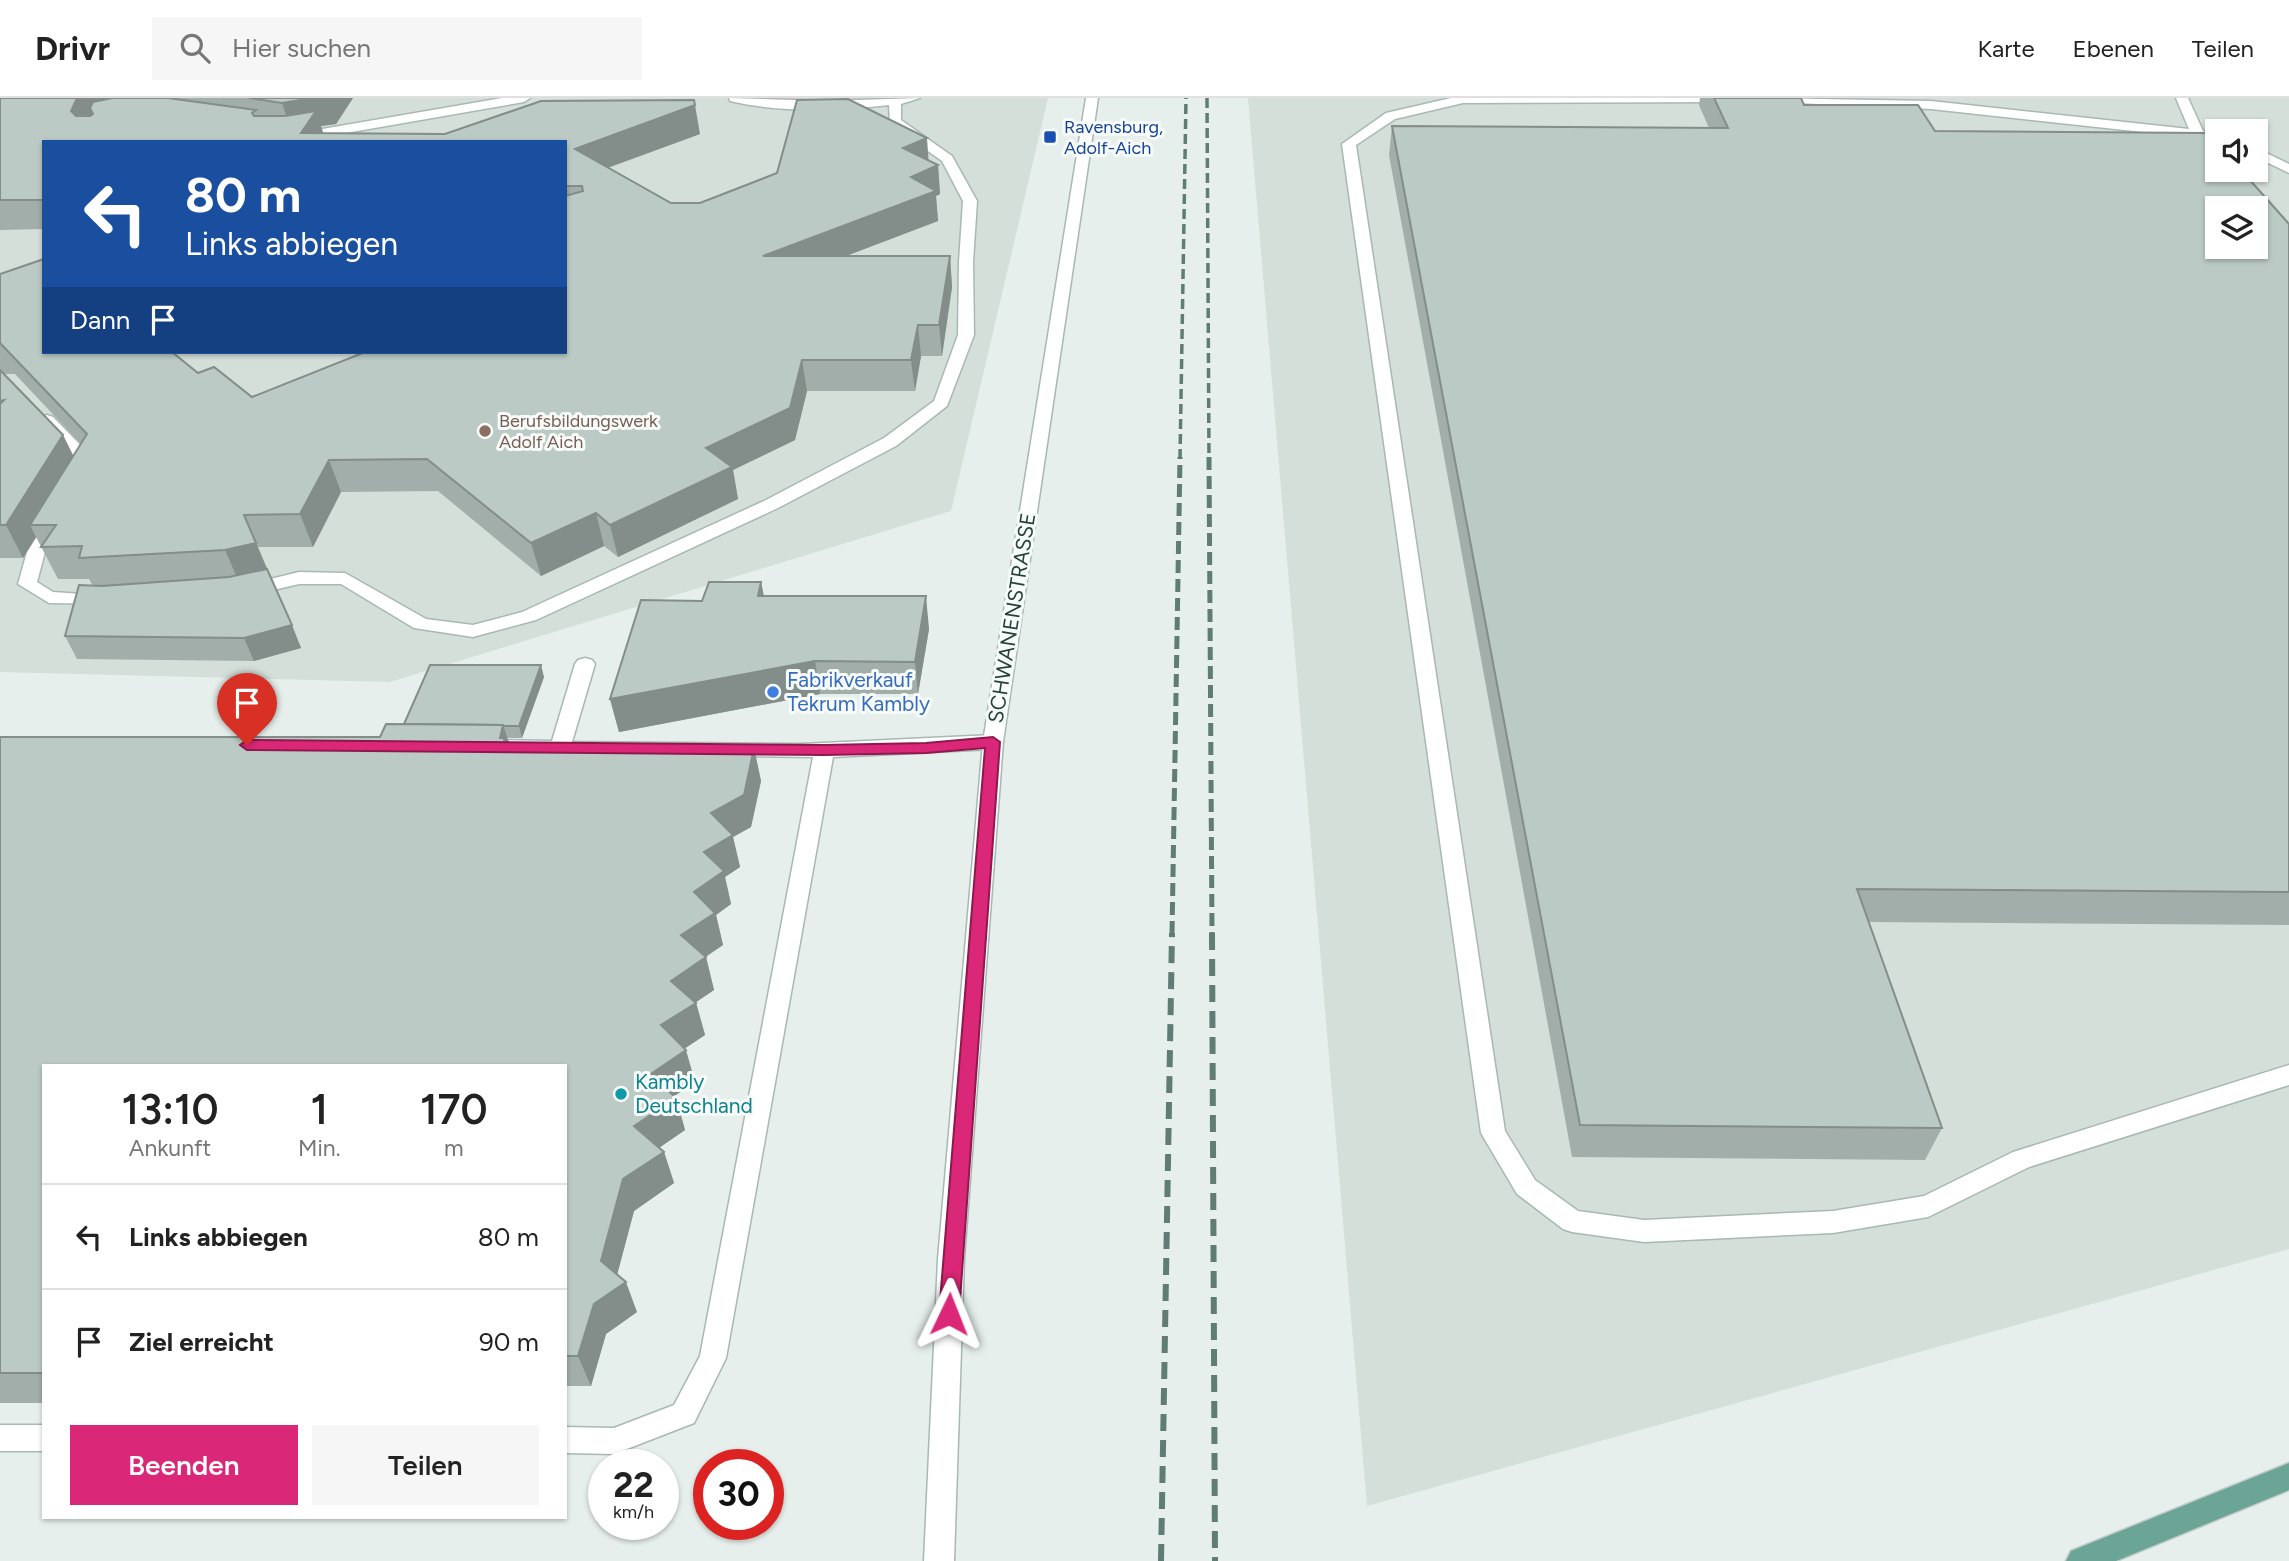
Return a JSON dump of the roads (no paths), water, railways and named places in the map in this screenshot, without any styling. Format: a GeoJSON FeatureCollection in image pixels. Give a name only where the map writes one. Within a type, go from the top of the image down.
{"type":"FeatureCollection","features":[{"type":"Feature","properties":{"kind":"main road"},"geometry":{"type":"LineString","coordinates":[[2081,1561],[2289,1476]]}},
{"type":"Feature","properties":{"kind":"street"},"geometry":{"type":"LineString","coordinates":[[284,140],[353,136],[472,113],[524,98]]}},
{"type":"Feature","properties":{"kind":"street"},"geometry":{"type":"LineString","coordinates":[[735,98],[795,104],[914,98]]}},
{"type":"Feature","properties":{"kind":"street","name":"SCHWANENSTRASSE"},"geometry":{"type":"LineString","coordinates":[[939,1561],[951,1259],[993,742],[1092,98]]}},
{"type":"Feature","properties":{"kind":"street"},"geometry":{"type":"LineString","coordinates":[[1754,98],[1931,105],[2205,136]]}},
{"type":"Feature","properties":{"kind":"street"},"geometry":{"type":"LineString","coordinates":[[2182,98],[2198,134]]}},
{"type":"Feature","properties":{"kind":"street"},"geometry":{"type":"LineString","coordinates":[[1741,99],[1463,99],[1391,116],[1349,144],[1493,1133],[1526,1187],[1572,1221],[1644,1231],[1833,1222],[1928,1206],[2022,1159],[2289,1075]]}},
{"type":"Feature","properties":{"kind":"street"},"geometry":{"type":"LineString","coordinates":[[226,592],[299,578],[345,579],[421,624],[473,631],[529,616],[772,504],[890,442],[941,403],[966,335],[966,262],[970,201],[947,159],[895,121],[895,101]]}},
{"type":"Feature","properties":{"kind":"street"},"geometry":{"type":"LineString","coordinates":[[259,132],[304,137]]}},
{"type":"Feature","properties":{"kind":"street"},"geometry":{"type":"LineString","coordinates":[[2268,158],[2289,169]]}},
{"type":"Feature","properties":{"kind":"street"},"geometry":{"type":"LineString","coordinates":[[35,408],[91,466],[77,487]]}},
{"type":"Feature","properties":{"kind":"street"},"geometry":{"type":"LineString","coordinates":[[63,509],[36,552],[27,584],[49,597],[125,599]]}},
{"type":"Feature","properties":{"kind":"street"},"geometry":{"type":"LineString","coordinates":[[559,748],[585,664]]}},
{"type":"Feature","properties":{"kind":"street"},"geometry":{"type":"LineString","coordinates":[[464,747],[824,750],[926,748],[993,742]]}},
{"type":"Feature","properties":{"kind":"street"},"geometry":{"type":"LineString","coordinates":[[567,1440],[614,1441],[684,1414],[713,1358],[824,750]]}},
{"type":"Feature","properties":{"kind":"street"},"geometry":{"type":"LineString","coordinates":[[0,1438],[42,1438]]}},
{"type":"Feature","properties":{"kind":"railway"},"geometry":{"type":"LineString","coordinates":[[1180,459],[1186,98]]}},
{"type":"Feature","properties":{"kind":"railway"},"geometry":{"type":"LineString","coordinates":[[1207,98],[1209,459]]}},
{"type":"Feature","properties":{"kind":"railway"},"geometry":{"type":"LineString","coordinates":[[1172,934],[1180,457]]}},
{"type":"Feature","properties":{"kind":"railway"},"geometry":{"type":"LineString","coordinates":[[1209,457],[1212,934]]}},
{"type":"Feature","properties":{"kind":"railway"},"geometry":{"type":"LineString","coordinates":[[1161,1561],[1172,933]]}},
{"type":"Feature","properties":{"kind":"railway"},"geometry":{"type":"LineString","coordinates":[[1212,933],[1215,1561]]}},
{"type":"Feature","properties":{"kind":"place","name":"Ravensburg, Adolf-Aich"},"geometry":{"type":"Point","coordinates":[1050,137]}},
{"type":"Feature","properties":{"kind":"place","name":"Berufsbildungswerk Adolf Aich"},"geometry":{"type":"Point","coordinates":[485,431]}},
{"type":"Feature","properties":{"kind":"place","name":"Fabrikverkauf Tekrum Kambly"},"geometry":{"type":"Point","coordinates":[773,692]}},
{"type":"Feature","properties":{"kind":"place","name":"Kambly Deutschland"},"geometry":{"type":"Point","coordinates":[621,1094]}}]}
